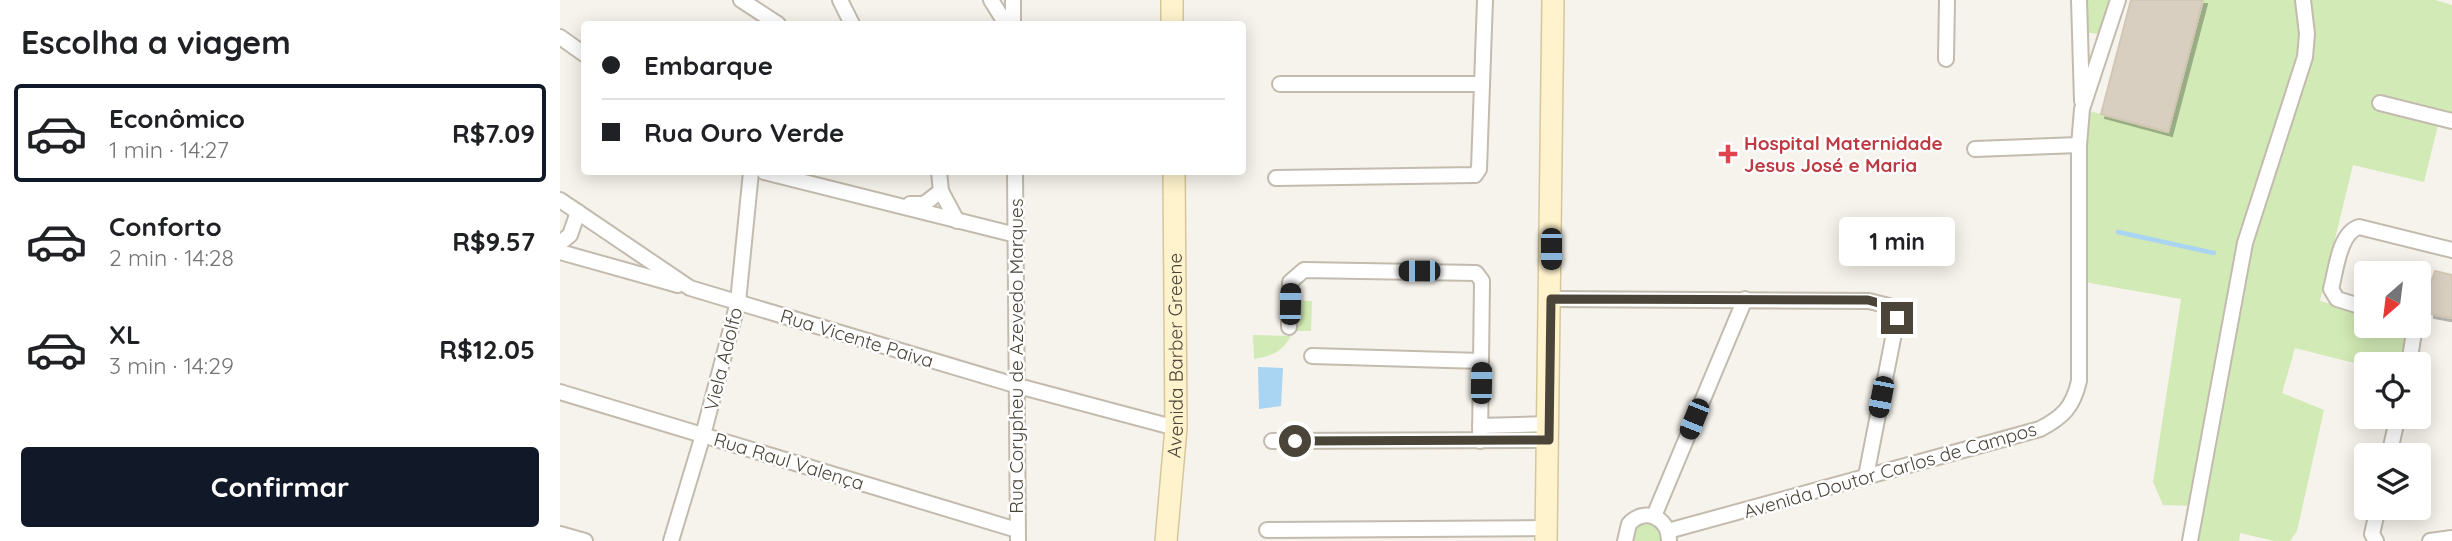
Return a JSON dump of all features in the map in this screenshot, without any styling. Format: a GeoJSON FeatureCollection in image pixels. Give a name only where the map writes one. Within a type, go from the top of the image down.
{"type":"FeatureCollection","features":[{"type":"Feature","properties":{"kind":"street"},"geometry":{"type":"LineString","coordinates":[[741,0],[773,21]]}},
{"type":"Feature","properties":{"kind":"street"},"geometry":{"type":"LineString","coordinates":[[991,0],[1004,21]]}},
{"type":"Feature","properties":{"kind":"street"},"geometry":{"type":"LineString","coordinates":[[1013,0],[1013,21]]}},
{"type":"Feature","properties":{"kind":"street"},"geometry":{"type":"LineString","coordinates":[[1172,0],[1172,21]]}},
{"type":"Feature","properties":{"kind":"street"},"geometry":{"type":"LineString","coordinates":[[1276,178],[1475,176],[1479,169],[1485,0]]}},
{"type":"Feature","properties":{"kind":"street"},"geometry":{"type":"LineString","coordinates":[[1267,530],[1372,536],[1546,535],[1553,0]]}},
{"type":"Feature","properties":{"kind":"street"},"geometry":{"type":"LineString","coordinates":[[1946,59],[1947,0]]}},
{"type":"Feature","properties":{"kind":"street"},"geometry":{"type":"LineString","coordinates":[[2079,0],[2082,109]]}},
{"type":"Feature","properties":{"kind":"street","name":"Avenida Doutor Carlos de Campos"},"geometry":{"type":"LineString","coordinates":[[1669,536],[1866,475],[2040,429],[2058,420],[2069,410],[2079,381],[2079,145],[2082,109],[2118,0]]}},
{"type":"Feature","properties":{"kind":"street"},"geometry":{"type":"LineString","coordinates":[[2190,541],[2245,243],[2305,57],[2307,34],[2303,0]]}},
{"type":"Feature","properties":{"kind":"street"},"geometry":{"type":"LineString","coordinates":[[839,21],[842,3]]}},
{"type":"Feature","properties":{"kind":"street"},"geometry":{"type":"LineString","coordinates":[[842,3],[851,21]]}},
{"type":"Feature","properties":{"kind":"street"},"geometry":{"type":"LineString","coordinates":[[2079,28],[2094,37],[2110,26]]}},
{"type":"Feature","properties":{"kind":"street"},"geometry":{"type":"LineString","coordinates":[[560,37],[581,52]]}},
{"type":"Feature","properties":{"kind":"street"},"geometry":{"type":"LineString","coordinates":[[1280,84],[1482,84]]}},
{"type":"Feature","properties":{"kind":"street"},"geometry":{"type":"LineString","coordinates":[[2380,103],[2452,121]]}},
{"type":"Feature","properties":{"kind":"street"},"geometry":{"type":"LineString","coordinates":[[1975,149],[2079,145]]}},
{"type":"Feature","properties":{"kind":"street","name":"Viela Adolfo"},"geometry":{"type":"LineString","coordinates":[[671,541],[703,435],[738,302],[751,175]]}},
{"type":"Feature","properties":{"kind":"street"},"geometry":{"type":"LineString","coordinates":[[776,175],[1016,235]]}},
{"type":"Feature","properties":{"kind":"street"},"geometry":{"type":"LineString","coordinates":[[939,175],[942,191],[957,221]]}},
{"type":"Feature","properties":{"kind":"street","name":"Rua Corypheu de Azevedo Marques"},"geometry":{"type":"LineString","coordinates":[[1015,175],[1017,535]]}},
{"type":"Feature","properties":{"kind":"street","name":"Avenida Barber Greene"},"geometry":{"type":"LineString","coordinates":[[1166,541],[1175,428],[1174,175]]}},
{"type":"Feature","properties":{"kind":"street"},"geometry":{"type":"LineString","coordinates":[[891,203],[924,204],[942,191]]}},
{"type":"Feature","properties":{"kind":"street","name":"Rua Vicente Paiva"},"geometry":{"type":"LineString","coordinates":[[560,200],[690,289],[1018,386],[1175,428]]}},
{"type":"Feature","properties":{"kind":"street"},"geometry":{"type":"LineString","coordinates":[[560,243],[570,235],[579,212]]}},
{"type":"Feature","properties":{"kind":"street"},"geometry":{"type":"LineString","coordinates":[[2354,304],[2337,299],[2331,289],[2346,237],[2359,227],[2452,250]]}},
{"type":"Feature","properties":{"kind":"street"},"geometry":{"type":"LineString","coordinates":[[560,252],[690,289]]}},
{"type":"Feature","properties":{"kind":"street"},"geometry":{"type":"LineString","coordinates":[[1289,327],[1290,282],[1304,270],[1471,271],[1482,281],[1480,441]]}},
{"type":"Feature","properties":{"kind":"street"},"geometry":{"type":"LineString","coordinates":[[1551,299],[1881,302],[1895,311],[1897,318],[1866,475]]}},
{"type":"Feature","properties":{"kind":"street"},"geometry":{"type":"LineString","coordinates":[[1654,516],[1745,299]]}},
{"type":"Feature","properties":{"kind":"street"},"geometry":{"type":"LineString","coordinates":[[1312,356],[1481,361]]}},
{"type":"Feature","properties":{"kind":"street","name":"Rua Raul Valença"},"geometry":{"type":"LineString","coordinates":[[560,392],[1017,535]]}},
{"type":"Feature","properties":{"kind":"street"},"geometry":{"type":"LineString","coordinates":[[1480,426],[1549,432]]}},
{"type":"Feature","properties":{"kind":"street"},"geometry":{"type":"LineString","coordinates":[[1272,441],[1480,441],[1549,432]]}},
{"type":"Feature","properties":{"kind":"street"},"geometry":{"type":"LineString","coordinates":[[1654,516],[1669,536]]}},
{"type":"Feature","properties":{"kind":"street"},"geometry":{"type":"LineString","coordinates":[[1625,541],[1626,530],[1634,519],[1654,516]]}},
{"type":"Feature","properties":{"kind":"street"},"geometry":{"type":"LineString","coordinates":[[2375,520],[2372,534],[2376,541]]}},
{"type":"Feature","properties":{"kind":"street"},"geometry":{"type":"LineString","coordinates":[[560,534],[585,541]]}},
{"type":"Feature","properties":{"kind":"street"},"geometry":{"type":"LineString","coordinates":[[2430,541],[2452,538]]}},
{"type":"Feature","properties":{"kind":"green space"},"geometry":{"type":"Polygon","coordinates":[[[2082,0],[2111,0],[2098,34],[2085,32],[2082,0]]]}},
{"type":"Feature","properties":{"kind":"green space"},"geometry":{"type":"Polygon","coordinates":[[[2203,0],[2435,0],[2452,5],[2452,115],[2385,105],[2438,125],[2424,182],[2353,165],[2320,301],[2354,311],[2354,338],[2404,338],[2402,352],[2354,352],[2354,363],[2295,348],[2282,393],[2324,410],[2297,531],[2290,541],[2274,541],[2240,533],[2239,541],[2190,541],[2196,506],[2163,505],[2153,482],[2181,299],[2079,281],[2082,109],[2168,132],[2203,0]]]}},
{"type":"Feature","properties":{"kind":"green space"},"geometry":{"type":"Polygon","coordinates":[[[1298,300],[1312,301],[1311,331],[1297,331],[1298,300]]]}},
{"type":"Feature","properties":{"kind":"green space"},"geometry":{"type":"Polygon","coordinates":[[[1253,335],[1291,336],[1276,352],[1254,359],[1253,335]]]}},
{"type":"Feature","properties":{"kind":"green space"},"geometry":{"type":"Polygon","coordinates":[[[1656,520],[1666,541],[1628,541],[1633,523],[1656,520]]]}},
{"type":"Feature","properties":{"kind":"water"},"geometry":{"type":"Polygon","coordinates":[[[1258,367],[1283,368],[1281,406],[1259,409],[1258,367]]]}},
{"type":"Feature","properties":{"kind":"building"},"geometry":{"type":"Polygon","coordinates":[[[2131,0],[2203,0],[2168,132],[2101,114],[2131,0]]]}},
{"type":"Feature","properties":{"kind":"building"},"geometry":{"type":"Polygon","coordinates":[[[2435,271],[2452,275],[2452,318],[2431,314],[2431,283],[2435,271]]]}},
{"type":"Feature","properties":{"kind":"waterway"},"geometry":{"type":"LineString","coordinates":[[2118,232],[2214,253]]}},
{"type":"Feature","properties":{"kind":"place","name":"Hospital Maternidade Jesus José e Maria"},"geometry":{"type":"Point","coordinates":[1728,154]}},
{"type":"Feature","properties":{"kind":"route"},"geometry":{"type":"LineString","coordinates":[[1295,441],[1549,440],[1551,299],[1868,300],[1889,306],[1895,311],[1897,318]]}}]}
